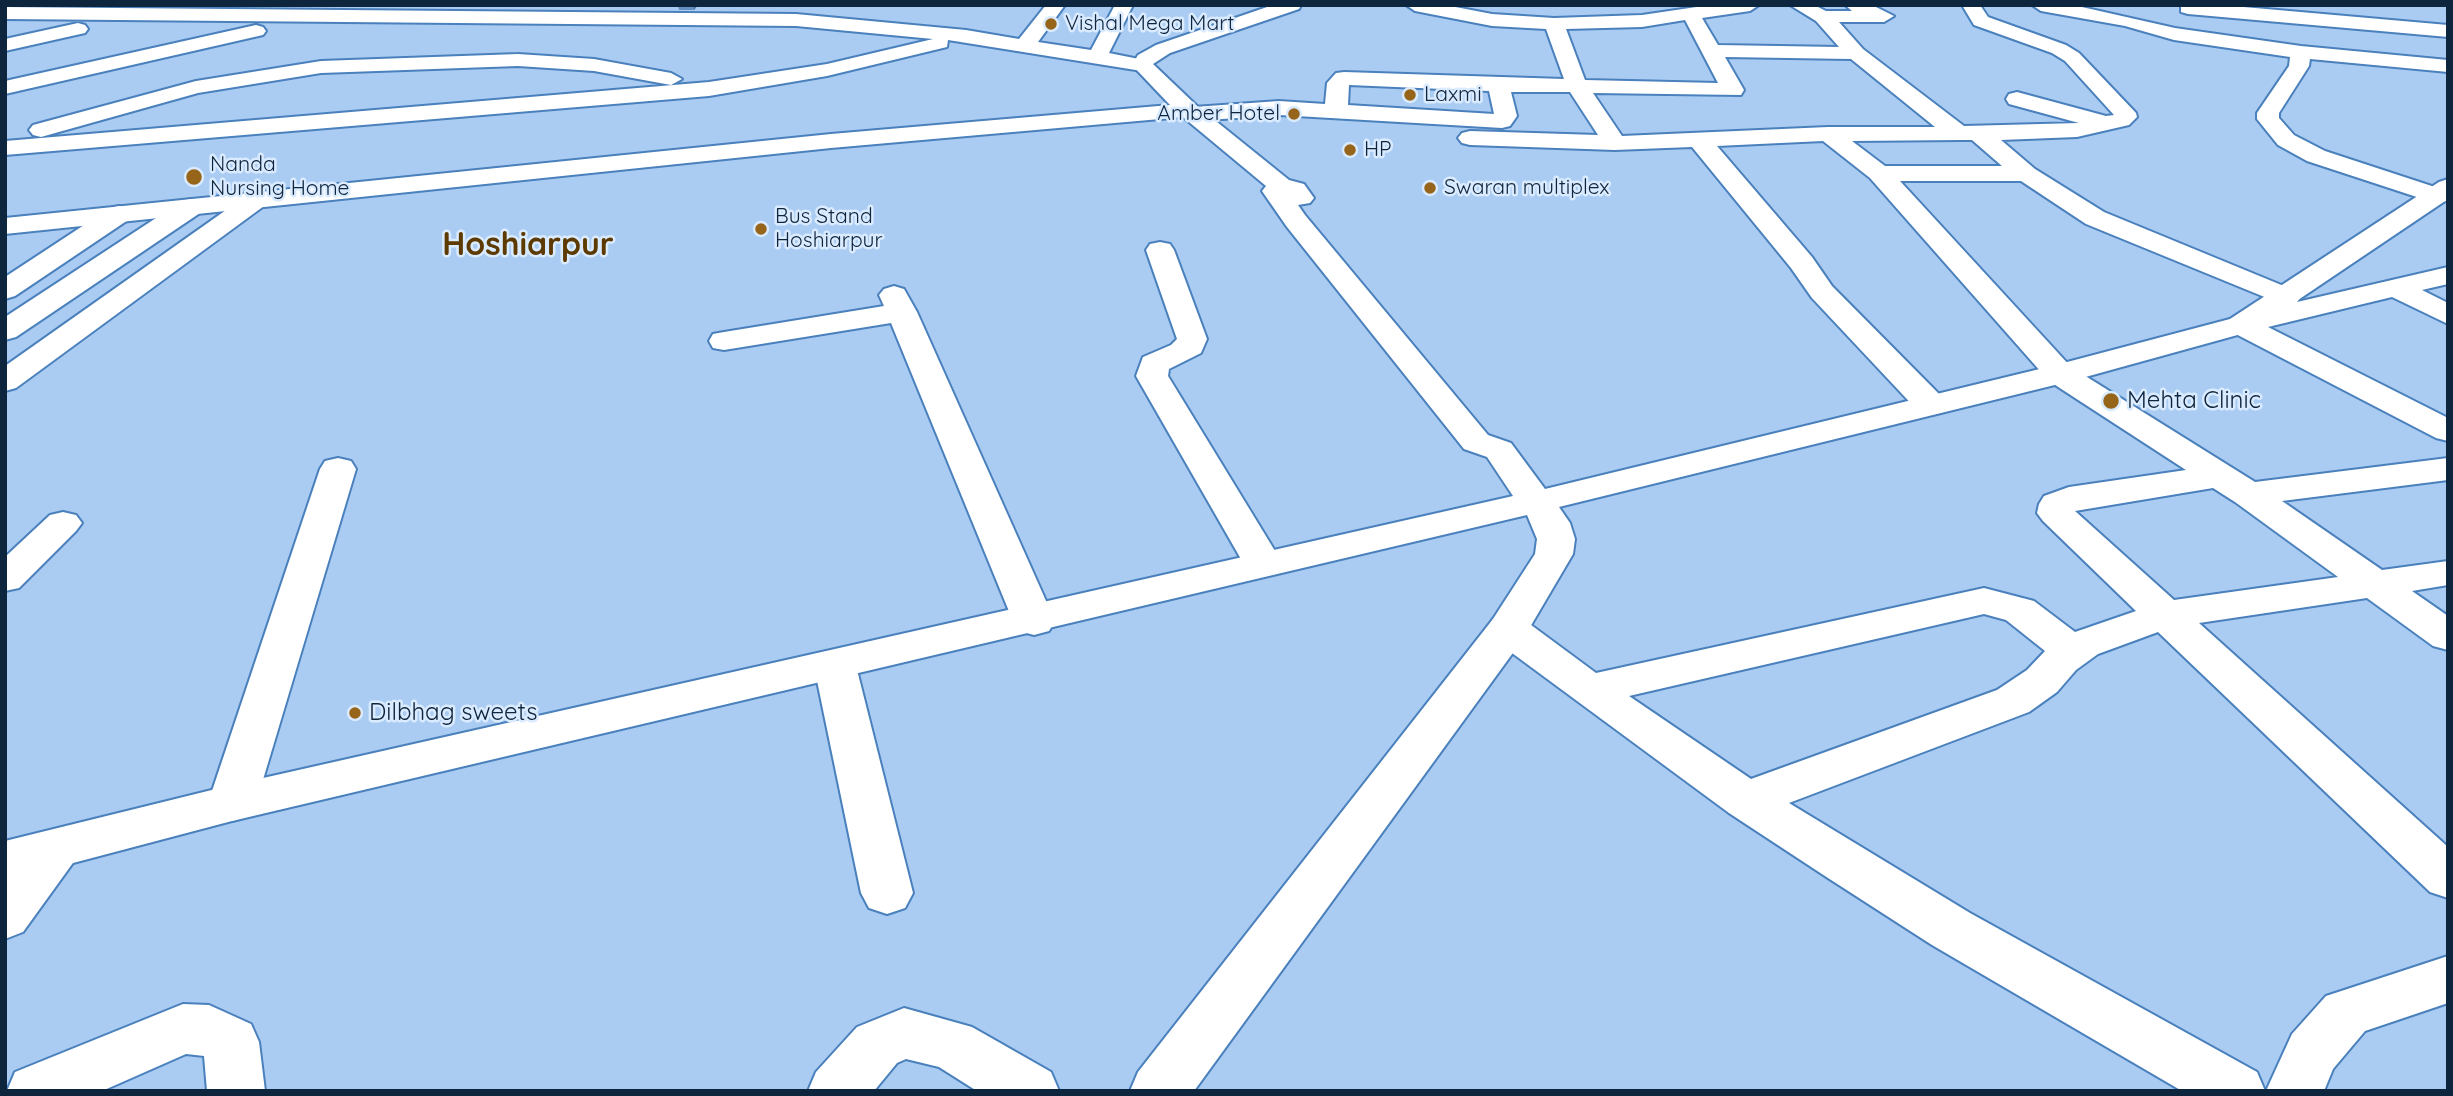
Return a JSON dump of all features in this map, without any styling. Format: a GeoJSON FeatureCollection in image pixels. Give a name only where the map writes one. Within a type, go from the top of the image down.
{"type":"FeatureCollection","features":[{"type":"Feature","properties":{"kind":"street"},"geometry":{"type":"LineString","coordinates":[[5,88],[362,5]]}},
{"type":"Feature","properties":{"kind":"street"},"geometry":{"type":"LineString","coordinates":[[1025,45],[1056,5]]}},
{"type":"Feature","properties":{"kind":"street"},"geometry":{"type":"LineString","coordinates":[[1098,56],[1124,5]]}},
{"type":"Feature","properties":{"kind":"street"},"geometry":{"type":"LineString","coordinates":[[1415,5],[1492,20],[1554,24],[1692,16],[1750,5]]}},
{"type":"Feature","properties":{"kind":"street"},"geometry":{"type":"LineString","coordinates":[[1799,5],[1823,17],[1856,53],[1969,134],[2026,174],[2112,226],[2286,297]]}},
{"type":"Feature","properties":{"kind":"street"},"geometry":{"type":"LineString","coordinates":[[1823,17],[1884,16],[1854,5]]}},
{"type":"Feature","properties":{"kind":"street"},"geometry":{"type":"LineString","coordinates":[[1192,113],[1615,143],[1699,140],[1756,121],[1828,134],[1969,134],[2077,130],[2126,117],[2072,57],[2059,49],[1981,21],[1971,5]]}},
{"type":"Feature","properties":{"kind":"street"},"geometry":{"type":"LineString","coordinates":[[2041,5],[2125,13],[2202,39],[2301,52],[2448,66]]}},
{"type":"Feature","properties":{"kind":"street"},"geometry":{"type":"LineString","coordinates":[[1142,65],[1145,59],[1163,49],[1285,6]]}},
{"type":"Feature","properties":{"kind":"street"},"geometry":{"type":"LineString","coordinates":[[2188,8],[2448,31]]}},
{"type":"Feature","properties":{"kind":"street"},"geometry":{"type":"LineString","coordinates":[[5,13],[791,13],[966,36],[1142,65],[1192,113],[1280,185],[1275,191],[1296,222],[1476,442],[1499,450],[1546,521],[1554,554],[1508,629],[1159,1091]]}},
{"type":"Feature","properties":{"kind":"street"},"geometry":{"type":"LineString","coordinates":[[5,45],[142,15]]}},
{"type":"Feature","properties":{"kind":"street"},"geometry":{"type":"LineString","coordinates":[[1692,16],[1714,51],[1733,90],[1756,121]]}},
{"type":"Feature","properties":{"kind":"street"},"geometry":{"type":"LineString","coordinates":[[2312,20],[2341,56]]}},
{"type":"Feature","properties":{"kind":"street"},"geometry":{"type":"LineString","coordinates":[[1554,24],[1577,86],[1615,143]]}},
{"type":"Feature","properties":{"kind":"street"},"geometry":{"type":"LineString","coordinates":[[5,148],[709,89],[827,70],[966,36]]}},
{"type":"Feature","properties":{"kind":"street"},"geometry":{"type":"LineString","coordinates":[[1714,51],[1856,53]]}},
{"type":"Feature","properties":{"kind":"street"},"geometry":{"type":"LineString","coordinates":[[2301,52],[2299,66],[2268,113],[2268,120],[2278,133],[2316,156],[2443,191]]}},
{"type":"Feature","properties":{"kind":"street"},"geometry":{"type":"LineString","coordinates":[[5,140],[196,87],[280,72],[334,66],[475,59],[556,61],[650,74],[709,89]]}},
{"type":"Feature","properties":{"kind":"street"},"geometry":{"type":"LineString","coordinates":[[1336,111],[1338,83],[1344,78],[1499,85],[1733,90]]}},
{"type":"Feature","properties":{"kind":"street"},"geometry":{"type":"LineString","coordinates":[[5,212],[1012,120],[1279,108],[1502,121],[1506,116],[1499,85]]}},
{"type":"Feature","properties":{"kind":"street"},"geometry":{"type":"LineString","coordinates":[[2017,99],[2106,123]]}},
{"type":"Feature","properties":{"kind":"street"},"geometry":{"type":"LineString","coordinates":[[5,226],[1012,120]]}},
{"type":"Feature","properties":{"kind":"street"},"geometry":{"type":"LineString","coordinates":[[1828,134],[1879,173],[2060,374],[2234,485],[2376,582],[2448,636]]}},
{"type":"Feature","properties":{"kind":"street"},"geometry":{"type":"LineString","coordinates":[[1699,140],[1802,263],[1822,292],[1931,405]]}},
{"type":"Feature","properties":{"kind":"street"},"geometry":{"type":"LineString","coordinates":[[1879,173],[2026,174]]}},
{"type":"Feature","properties":{"kind":"street"},"geometry":{"type":"LineString","coordinates":[[2241,325],[2443,191]]}},
{"type":"Feature","properties":{"kind":"street"},"geometry":{"type":"LineString","coordinates":[[5,381],[255,201]]}},
{"type":"Feature","properties":{"kind":"street"},"geometry":{"type":"LineString","coordinates":[[5,331],[191,207]]}},
{"type":"Feature","properties":{"kind":"street"},"geometry":{"type":"LineString","coordinates":[[5,290],[119,214]]}},
{"type":"Feature","properties":{"kind":"street"},"geometry":{"type":"LineString","coordinates":[[5,267],[86,218]]}},
{"type":"Feature","properties":{"kind":"street"},"geometry":{"type":"LineString","coordinates":[[1160,250],[1192,339],[1190,346],[1182,352],[1154,364],[1152,376],[1263,564]]}},
{"type":"Feature","properties":{"kind":"street"},"geometry":{"type":"LineString","coordinates":[[5,860],[58,849],[232,803],[1034,621],[1263,564],[1546,521],[1931,405],[2448,275]]}},
{"type":"Feature","properties":{"kind":"street"},"geometry":{"type":"LineString","coordinates":[[2394,287],[2448,315]]}},
{"type":"Feature","properties":{"kind":"street"},"geometry":{"type":"LineString","coordinates":[[724,341],[898,303],[1034,621]]}},
{"type":"Feature","properties":{"kind":"street"},"geometry":{"type":"LineString","coordinates":[[2241,325],[2448,431]]}},
{"type":"Feature","properties":{"kind":"street"},"geometry":{"type":"LineString","coordinates":[[232,803],[338,468]]}},
{"type":"Feature","properties":{"kind":"street"},"geometry":{"type":"LineString","coordinates":[[2448,469],[2069,498],[2057,504],[2056,513],[2448,878]]}},
{"type":"Feature","properties":{"kind":"street"},"geometry":{"type":"LineString","coordinates":[[5,579],[63,523]]}},
{"type":"Feature","properties":{"kind":"street"},"geometry":{"type":"LineString","coordinates":[[1746,800],[2013,701],[2042,681],[2072,651],[2092,640],[2165,615],[2448,573]]}},
{"type":"Feature","properties":{"kind":"street"},"geometry":{"type":"LineString","coordinates":[[1589,690],[1984,601],[2020,610],[2072,651]]}},
{"type":"Feature","properties":{"kind":"street"},"geometry":{"type":"LineString","coordinates":[[1508,629],[1589,690],[1746,800],[1951,929],[2236,1091]]}},
{"type":"Feature","properties":{"kind":"street"},"geometry":{"type":"LineString","coordinates":[[835,666],[887,893]]}},
{"type":"Feature","properties":{"kind":"street"},"geometry":{"type":"LineString","coordinates":[[5,917],[58,849]]}},
{"type":"Feature","properties":{"kind":"street"},"geometry":{"type":"LineString","coordinates":[[2295,1091],[2312,1052],[2346,1013],[2448,979]]}},
{"type":"Feature","properties":{"kind":"street"},"geometry":{"type":"LineString","coordinates":[[36,1091],[183,1029],[209,1030],[230,1042],[236,1091]]}},
{"type":"Feature","properties":{"kind":"street"},"geometry":{"type":"LineString","coordinates":[[837,1091],[877,1045],[904,1033],[952,1045],[1030,1091]]}},
{"type":"Feature","properties":{"kind":"place","name":"Vishal Mega Mart"},"geometry":{"type":"Point","coordinates":[1051,24]}},
{"type":"Feature","properties":{"kind":"place","name":"Laxmi"},"geometry":{"type":"Point","coordinates":[1410,95]}},
{"type":"Feature","properties":{"kind":"place","name":"Amber Hotel"},"geometry":{"type":"Point","coordinates":[1294,114]}},
{"type":"Feature","properties":{"kind":"place","name":"HP"},"geometry":{"type":"Point","coordinates":[1350,150]}},
{"type":"Feature","properties":{"kind":"place","name":"Nanda Nursing Home"},"geometry":{"type":"Point","coordinates":[194,177]}},
{"type":"Feature","properties":{"kind":"place","name":"Swaran multiplex"},"geometry":{"type":"Point","coordinates":[1430,188]}},
{"type":"Feature","properties":{"kind":"place","name":"Bus Stand Hoshiarpur"},"geometry":{"type":"Point","coordinates":[761,229]}},
{"type":"Feature","properties":{"kind":"place","name":"Mehta Clinic"},"geometry":{"type":"Point","coordinates":[2111,401]}},
{"type":"Feature","properties":{"kind":"place","name":"Dilbhag sweets"},"geometry":{"type":"Point","coordinates":[355,713]}},
{"type":"Feature","properties":{"kind":"district","name":"Hoshiarpur"},"geometry":{"type":"Point","coordinates":[528,245]}}]}
